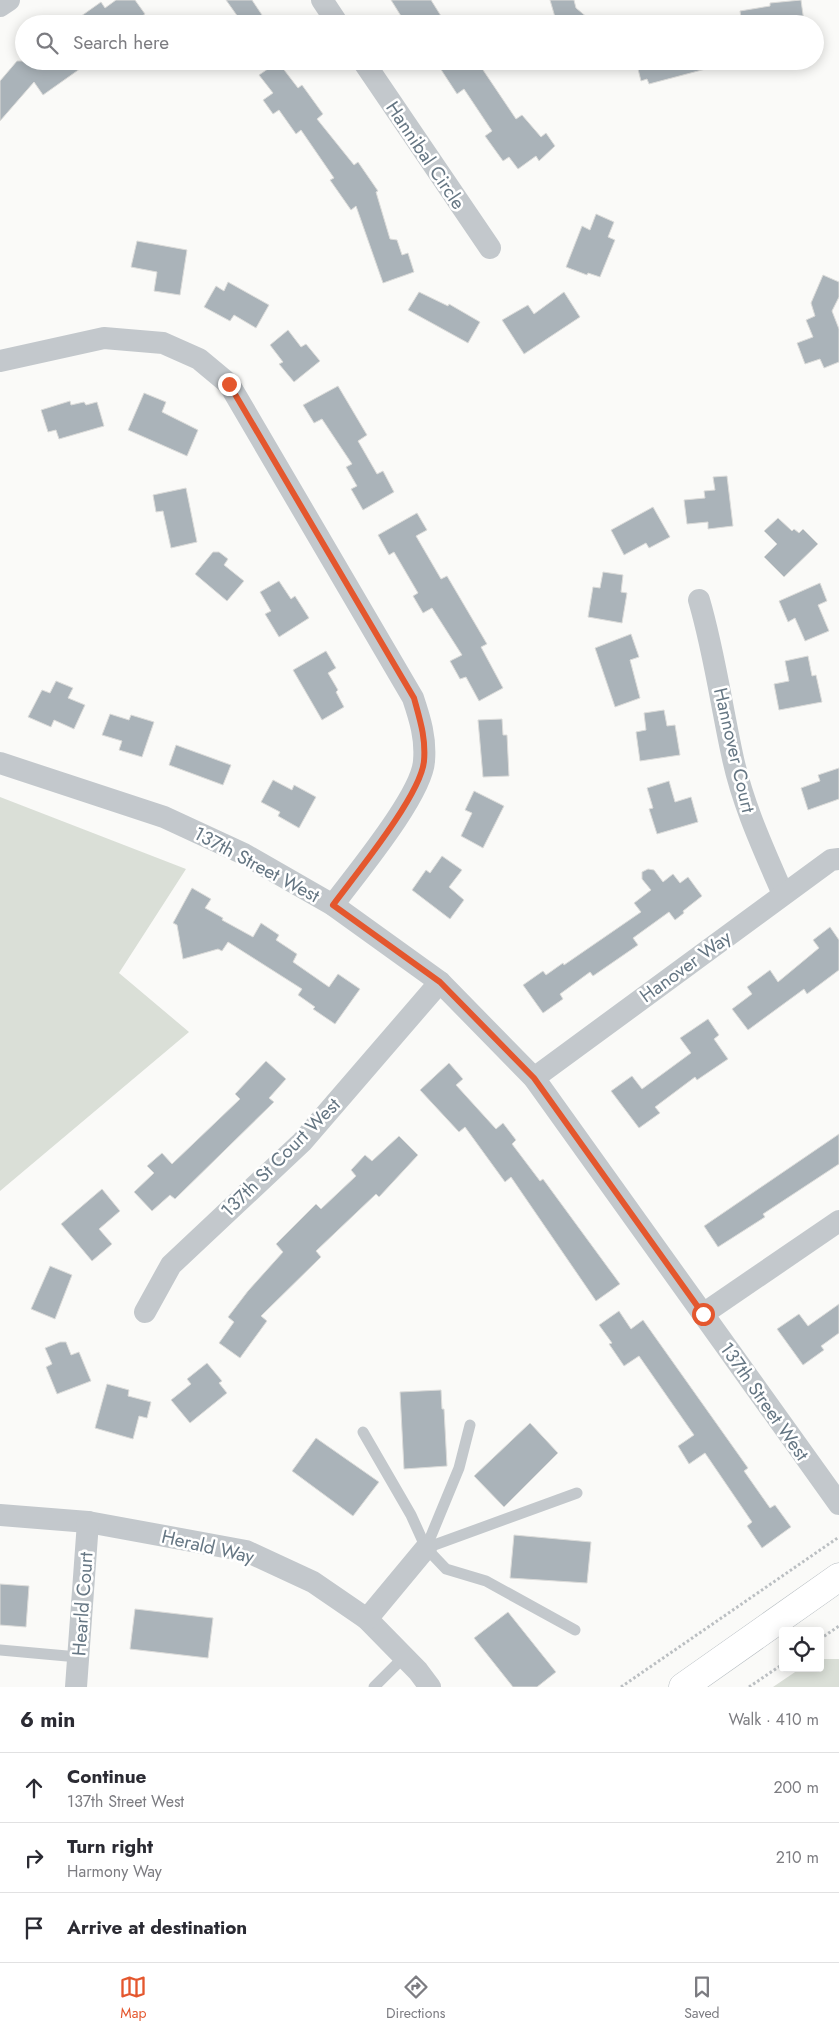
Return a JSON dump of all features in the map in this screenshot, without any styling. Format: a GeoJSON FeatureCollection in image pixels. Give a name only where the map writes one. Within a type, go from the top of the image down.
{"type":"FeatureCollection","features":[{"type":"Feature","properties":{"kind":"street"},"geometry":{"type":"LineString","coordinates":[[0,6],[8,0]]}},
{"type":"Feature","properties":{"kind":"street"},"geometry":{"type":"LineString","coordinates":[[322,0],[332,15]]}},
{"type":"Feature","properties":{"kind":"street","name":"Hannibal Circle"},"geometry":{"type":"LineString","coordinates":[[369,70],[490,248]]}},
{"type":"Feature","properties":{"kind":"street"},"geometry":{"type":"LineString","coordinates":[[0,361],[104,338],[163,343],[199,359],[229,384],[414,698],[425,733],[424,763],[414,792],[333,905]]}},
{"type":"Feature","properties":{"kind":"street","name":"Hannover Court"},"geometry":{"type":"LineString","coordinates":[[699,600],[711,638],[732,755],[750,818],[782,894]]}},
{"type":"Feature","properties":{"kind":"street","name":"137th Street West"},"geometry":{"type":"LineString","coordinates":[[0,763],[164,817],[244,854],[333,905],[440,982],[534,1078],[839,1504]]}},
{"type":"Feature","properties":{"kind":"street","name":"Hanover Way"},"geometry":{"type":"LineString","coordinates":[[534,1078],[782,894],[831,860],[839,859]]}},
{"type":"Feature","properties":{"kind":"street","name":"137th St Court West"},"geometry":{"type":"LineString","coordinates":[[145,1312],[171,1265],[302,1142],[440,982]]}},
{"type":"Feature","properties":{"kind":"street"},"geometry":{"type":"LineString","coordinates":[[703,1314],[839,1221]]}},
{"type":"Feature","properties":{"kind":"street","name":"Herald Way"},"geometry":{"type":"LineString","coordinates":[[0,1515],[88,1522],[246,1551],[313,1582],[367,1620],[404,1657],[430,1687]]}},
{"type":"Feature","properties":{"kind":"street","name":"Hearld Court"},"geometry":{"type":"LineString","coordinates":[[76,1687],[88,1522]]}},
{"type":"Feature","properties":{"kind":"street"},"geometry":{"type":"LineString","coordinates":[[367,1620],[426,1548]]}},
{"type":"Feature","properties":{"kind":"street"},"geometry":{"type":"LineString","coordinates":[[683,1687],[839,1577]]}},
{"type":"Feature","properties":{"kind":"lane"},"geometry":{"type":"LineString","coordinates":[[426,1548],[459,1468],[470,1425]]}},
{"type":"Feature","properties":{"kind":"lane"},"geometry":{"type":"LineString","coordinates":[[363,1432],[411,1515],[426,1548],[446,1569],[486,1581],[574,1630]]}},
{"type":"Feature","properties":{"kind":"lane"},"geometry":{"type":"LineString","coordinates":[[426,1548],[577,1493]]}},
{"type":"Feature","properties":{"kind":"lane"},"geometry":{"type":"LineString","coordinates":[[0,1650],[78,1657]]}},
{"type":"Feature","properties":{"kind":"lane"},"geometry":{"type":"LineString","coordinates":[[374,1687],[404,1657]]}},
{"type":"Feature","properties":{"kind":"path"},"geometry":{"type":"LineString","coordinates":[[622,1687],[839,1537]]}},
{"type":"Feature","properties":{"kind":"path"},"geometry":{"type":"LineString","coordinates":[[824,1635],[839,1626]]}},
{"type":"Feature","properties":{"kind":"path"},"geometry":{"type":"LineString","coordinates":[[749,1687],[779,1667]]}},
{"type":"Feature","properties":{"kind":"shaded area"},"geometry":{"type":"Polygon","coordinates":[[[0,797],[186,869],[119,973],[189,1032],[0,1191],[0,797]]]}},
{"type":"Feature","properties":{"kind":"shaded area"},"geometry":{"type":"Polygon","coordinates":[[[824,1659],[839,1659],[839,1687],[773,1687],[795,1672],[824,1672],[824,1659]]]}},
{"type":"Feature","properties":{"kind":"building"},"geometry":{"type":"Polygon","coordinates":[[[116,0],[135,0],[145,14],[83,15],[101,2],[105,8],[116,0]]]}},
{"type":"Feature","properties":{"kind":"building"},"geometry":{"type":"Polygon","coordinates":[[[226,0],[252,0],[262,15],[237,15],[226,0]]]}},
{"type":"Feature","properties":{"kind":"building"},"geometry":{"type":"Polygon","coordinates":[[[391,0],[431,0],[440,15],[400,15],[391,0]]]}},
{"type":"Feature","properties":{"kind":"building"},"geometry":{"type":"Polygon","coordinates":[[[550,0],[574,0],[576,8],[584,15],[554,15],[550,0]]]}},
{"type":"Feature","properties":{"kind":"building"},"geometry":{"type":"Polygon","coordinates":[[[801,0],[803,15],[741,15],[740,11],[770,6],[770,3],[801,0]]]}},
{"type":"Feature","properties":{"kind":"building"},"geometry":{"type":"Polygon","coordinates":[[[15,63],[15,70],[78,70],[43,95],[34,82],[0,121],[0,81],[15,63]]]}},
{"type":"Feature","properties":{"kind":"building"},"geometry":{"type":"Polygon","coordinates":[[[266,70],[284,70],[298,88],[302,85],[323,114],[317,119],[354,165],[358,162],[378,191],[376,192],[390,239],[397,240],[402,255],[408,253],[414,272],[383,283],[356,206],[351,210],[330,180],[334,178],[301,130],[296,134],[279,110],[273,114],[263,100],[273,93],[259,75],[266,70]]]}},
{"type":"Feature","properties":{"kind":"building"},"geometry":{"type":"Polygon","coordinates":[[[441,70],[483,70],[516,119],[522,115],[541,137],[546,133],[555,146],[539,161],[536,156],[518,169],[509,157],[503,161],[485,136],[492,131],[464,89],[457,94],[441,70]]]}},
{"type":"Feature","properties":{"kind":"building"},"geometry":{"type":"Polygon","coordinates":[[[638,70],[702,70],[649,84],[647,79],[641,81],[638,70]]]}},
{"type":"Feature","properties":{"kind":"building"},"geometry":{"type":"Polygon","coordinates":[[[596,214],[614,222],[608,237],[615,240],[600,277],[588,273],[587,275],[566,267],[582,226],[590,230],[596,214]]]}},
{"type":"Feature","properties":{"kind":"building"},"geometry":{"type":"Polygon","coordinates":[[[137,241],[187,250],[180,295],[154,291],[157,272],[131,267],[137,241]]]}},
{"type":"Feature","properties":{"kind":"building"},"geometry":{"type":"Polygon","coordinates":[[[823,275],[839,282],[839,297],[832,311],[839,329],[839,362],[824,368],[820,359],[805,364],[797,343],[813,337],[806,320],[815,316],[811,303],[823,275]]]}},
{"type":"Feature","properties":{"kind":"building"},"geometry":{"type":"Polygon","coordinates":[[[228,282],[269,305],[256,328],[234,315],[230,321],[204,307],[216,286],[224,291],[228,282]]]}},
{"type":"Feature","properties":{"kind":"building"},"geometry":{"type":"Polygon","coordinates":[[[419,292],[448,306],[449,304],[480,322],[468,343],[408,310],[419,292]]]}},
{"type":"Feature","properties":{"kind":"building"},"geometry":{"type":"Polygon","coordinates":[[[564,292],[580,317],[524,354],[502,320],[528,305],[534,314],[564,292]]]}},
{"type":"Feature","properties":{"kind":"building"},"geometry":{"type":"Polygon","coordinates":[[[288,330],[301,347],[306,344],[320,361],[294,382],[279,364],[283,362],[270,345],[288,330]]]}},
{"type":"Feature","properties":{"kind":"building"},"geometry":{"type":"Polygon","coordinates":[[[338,386],[367,435],[358,441],[377,474],[383,471],[394,492],[363,510],[351,489],[357,486],[346,467],[352,464],[322,419],[314,423],[303,405],[338,386]]]}},
{"type":"Feature","properties":{"kind":"building"},"geometry":{"type":"Polygon","coordinates":[[[144,393],[166,402],[162,412],[198,430],[187,456],[128,430],[144,393]]]}},
{"type":"Feature","properties":{"kind":"building"},"geometry":{"type":"Polygon","coordinates":[[[70,401],[71,405],[84,402],[86,405],[97,402],[104,426],[59,439],[56,430],[48,432],[41,410],[70,401]]]}},
{"type":"Feature","properties":{"kind":"building"},"geometry":{"type":"Polygon","coordinates":[[[727,476],[733,526],[708,529],[708,522],[687,524],[684,500],[705,498],[704,491],[715,490],[713,477],[727,476]]]}},
{"type":"Feature","properties":{"kind":"building"},"geometry":{"type":"Polygon","coordinates":[[[186,488],[197,542],[171,548],[163,511],[156,512],[153,495],[186,488]]]}},
{"type":"Feature","properties":{"kind":"building"},"geometry":{"type":"Polygon","coordinates":[[[653,507],[670,537],[649,548],[646,543],[624,555],[611,530],[653,507]]]}},
{"type":"Feature","properties":{"kind":"building"},"geometry":{"type":"Polygon","coordinates":[[[417,513],[427,530],[416,536],[441,579],[447,576],[487,644],[481,647],[503,688],[479,701],[466,677],[460,679],[450,661],[462,655],[432,608],[423,613],[413,596],[418,593],[394,552],[389,555],[378,535],[417,513]]]}},
{"type":"Feature","properties":{"kind":"building"},"geometry":{"type":"Polygon","coordinates":[[[778,518],[792,531],[794,529],[799,533],[803,529],[818,544],[784,577],[764,557],[777,544],[764,531],[778,518]]]}},
{"type":"Feature","properties":{"kind":"building"},"geometry":{"type":"Polygon","coordinates":[[[213,552],[219,552],[228,559],[224,565],[244,581],[227,601],[195,574],[213,552]]]}},
{"type":"Feature","properties":{"kind":"building"},"geometry":{"type":"Polygon","coordinates":[[[603,572],[623,575],[621,592],[627,593],[622,623],[588,617],[593,587],[600,588],[603,572]]]}},
{"type":"Feature","properties":{"kind":"building"},"geometry":{"type":"Polygon","coordinates":[[[279,581],[291,599],[295,596],[309,618],[279,637],[265,614],[271,611],[260,592],[279,581]]]}},
{"type":"Feature","properties":{"kind":"building"},"geometry":{"type":"Polygon","coordinates":[[[820,583],[827,601],[818,605],[829,631],[805,641],[795,618],[788,622],[779,601],[820,583]]]}},
{"type":"Feature","properties":{"kind":"building"},"geometry":{"type":"Polygon","coordinates":[[[631,634],[639,657],[630,660],[640,698],[615,707],[595,648],[631,634]]]}},
{"type":"Feature","properties":{"kind":"building"},"geometry":{"type":"Polygon","coordinates":[[[326,651],[336,668],[328,673],[338,690],[336,692],[344,707],[322,720],[293,670],[326,651]]]}},
{"type":"Feature","properties":{"kind":"building"},"geometry":{"type":"Polygon","coordinates":[[[808,656],[812,676],[816,675],[822,702],[779,710],[774,684],[789,681],[785,661],[808,656]]]}},
{"type":"Feature","properties":{"kind":"building"},"geometry":{"type":"Polygon","coordinates":[[[56,681],[73,688],[68,698],[85,705],[74,729],[54,720],[51,727],[28,717],[42,690],[50,693],[56,681]]]}},
{"type":"Feature","properties":{"kind":"building"},"geometry":{"type":"Polygon","coordinates":[[[664,710],[667,726],[675,725],[680,755],[640,761],[636,732],[646,730],[644,713],[664,710]]]}},
{"type":"Feature","properties":{"kind":"building"},"geometry":{"type":"Polygon","coordinates":[[[110,714],[129,720],[131,715],[154,722],[142,757],[119,750],[122,741],[102,735],[110,714]]]}},
{"type":"Feature","properties":{"kind":"building"},"geometry":{"type":"Polygon","coordinates":[[[502,719],[503,735],[507,735],[509,776],[483,777],[478,720],[502,719]]]}},
{"type":"Feature","properties":{"kind":"building"},"geometry":{"type":"Polygon","coordinates":[[[176,745],[231,765],[223,785],[169,765],[176,745]]]}},
{"type":"Feature","properties":{"kind":"building"},"geometry":{"type":"Polygon","coordinates":[[[839,768],[839,799],[808,810],[801,788],[820,781],[818,775],[839,768]]]}},
{"type":"Feature","properties":{"kind":"building"},"geometry":{"type":"Polygon","coordinates":[[[273,780],[292,790],[294,785],[316,797],[299,828],[278,816],[280,812],[261,802],[273,780]]]}},
{"type":"Feature","properties":{"kind":"building"},"geometry":{"type":"Polygon","coordinates":[[[669,781],[675,802],[691,797],[698,822],[657,834],[649,809],[653,808],[647,788],[669,781]]]}},
{"type":"Feature","properties":{"kind":"building"},"geometry":{"type":"Polygon","coordinates":[[[474,791],[504,806],[483,848],[461,836],[472,813],[465,810],[474,791]]]}},
{"type":"Feature","properties":{"kind":"building"},"geometry":{"type":"Polygon","coordinates":[[[442,856],[462,870],[449,887],[464,900],[450,919],[412,890],[426,870],[430,873],[442,856]]]}},
{"type":"Feature","properties":{"kind":"building"},"geometry":{"type":"Polygon","coordinates":[[[648,869],[654,870],[663,882],[673,874],[680,883],[688,877],[702,896],[675,920],[669,912],[633,938],[638,945],[593,976],[590,972],[560,994],[563,999],[543,1013],[523,985],[543,971],[546,975],[563,963],[564,965],[641,912],[634,903],[651,890],[642,879],[642,872],[648,869]]]}},
{"type":"Feature","properties":{"kind":"building"},"geometry":{"type":"Polygon","coordinates":[[[192,888],[211,899],[205,908],[253,937],[261,923],[279,935],[276,940],[297,954],[293,962],[329,987],[338,974],[360,989],[335,1024],[313,1009],[315,1007],[298,995],[302,989],[228,942],[222,951],[218,949],[183,959],[177,925],[173,923],[192,888]]]}},
{"type":"Feature","properties":{"kind":"building"},"geometry":{"type":"Polygon","coordinates":[[[830,927],[839,940],[839,970],[807,994],[804,989],[748,1030],[732,1009],[752,994],[747,987],[770,970],[778,982],[819,948],[813,940],[830,927]]]}},
{"type":"Feature","properties":{"kind":"building"},"geometry":{"type":"Polygon","coordinates":[[[708,1019],[719,1035],[714,1039],[728,1059],[697,1080],[695,1077],[655,1107],[660,1113],[639,1128],[611,1091],[632,1076],[642,1089],[691,1053],[680,1038],[708,1019]]]}},
{"type":"Feature","properties":{"kind":"building"},"geometry":{"type":"Polygon","coordinates":[[[266,1061],[286,1079],[269,1098],[274,1102],[175,1199],[170,1195],[152,1211],[134,1192],[154,1173],[147,1166],[162,1153],[172,1164],[240,1099],[235,1094],[266,1061]]]}},
{"type":"Feature","properties":{"kind":"building"},"geometry":{"type":"Polygon","coordinates":[[[449,1063],[463,1079],[456,1085],[496,1129],[503,1123],[516,1140],[512,1144],[540,1181],[543,1179],[620,1284],[596,1301],[511,1177],[505,1182],[465,1127],[459,1132],[420,1090],[449,1063]]]}},
{"type":"Feature","properties":{"kind":"building"},"geometry":{"type":"Polygon","coordinates":[[[839,1134],[839,1164],[763,1214],[765,1217],[718,1247],[704,1226],[839,1134]]]}},
{"type":"Feature","properties":{"kind":"building"},"geometry":{"type":"Polygon","coordinates":[[[399,1136],[418,1155],[379,1197],[376,1194],[316,1251],[321,1257],[261,1316],[267,1321],[240,1358],[219,1343],[234,1322],[228,1317],[248,1291],[283,1252],[276,1244],[316,1204],[321,1209],[356,1176],[351,1170],[365,1155],[372,1161],[399,1136]]]}},
{"type":"Feature","properties":{"kind":"building"},"geometry":{"type":"Polygon","coordinates":[[[102,1189],[120,1211],[99,1229],[112,1244],[92,1261],[61,1224],[102,1189]]]}},
{"type":"Feature","properties":{"kind":"building"},"geometry":{"type":"Polygon","coordinates":[[[50,1266],[72,1275],[55,1319],[31,1309],[50,1266]]]}},
{"type":"Feature","properties":{"kind":"building"},"geometry":{"type":"Polygon","coordinates":[[[839,1304],[839,1333],[821,1346],[824,1350],[803,1365],[777,1329],[799,1314],[808,1326],[839,1304]]]}},
{"type":"Feature","properties":{"kind":"building"},"geometry":{"type":"Polygon","coordinates":[[[619,1311],[631,1329],[643,1320],[748,1468],[744,1471],[770,1508],[775,1505],[791,1527],[762,1548],[747,1526],[752,1522],[705,1453],[689,1464],[678,1446],[694,1435],[639,1356],[624,1366],[609,1344],[612,1343],[599,1325],[619,1311]]]}},
{"type":"Feature","properties":{"kind":"building"},"geometry":{"type":"Polygon","coordinates":[[[60,1342],[66,1342],[71,1355],[79,1352],[91,1381],[57,1394],[46,1367],[52,1364],[45,1348],[60,1342]]]}},
{"type":"Feature","properties":{"kind":"building"},"geometry":{"type":"Polygon","coordinates":[[[207,1363],[222,1381],[219,1383],[227,1393],[190,1423],[171,1400],[191,1384],[187,1379],[207,1363]]]}},
{"type":"Feature","properties":{"kind":"building"},"geometry":{"type":"Polygon","coordinates":[[[107,1384],[129,1390],[128,1396],[151,1402],[147,1418],[139,1416],[133,1439],[95,1428],[107,1384]]]}},
{"type":"Feature","properties":{"kind":"building"},"geometry":{"type":"Polygon","coordinates":[[[441,1390],[447,1466],[404,1469],[400,1392],[441,1390]]]}},
{"type":"Feature","properties":{"kind":"building"},"geometry":{"type":"Polygon","coordinates":[[[530,1423],[558,1453],[504,1507],[474,1476],[530,1423]]]}},
{"type":"Feature","properties":{"kind":"building"},"geometry":{"type":"Polygon","coordinates":[[[316,1438],[379,1482],[353,1516],[292,1471],[316,1438]]]}},
{"type":"Feature","properties":{"kind":"building"},"geometry":{"type":"Polygon","coordinates":[[[514,1535],[591,1542],[587,1583],[510,1578],[514,1535]]]}},
{"type":"Feature","properties":{"kind":"building"},"geometry":{"type":"Polygon","coordinates":[[[0,1584],[29,1586],[26,1627],[0,1625],[0,1584]]]}},
{"type":"Feature","properties":{"kind":"building"},"geometry":{"type":"Polygon","coordinates":[[[135,1609],[213,1618],[208,1658],[130,1649],[135,1609]]]}},
{"type":"Feature","properties":{"kind":"building"},"geometry":{"type":"Polygon","coordinates":[[[508,1612],[556,1672],[537,1687],[513,1687],[474,1638],[508,1612]]]}},
{"type":"Feature","properties":{"kind":"route"},"geometry":{"type":"LineString","coordinates":[[229,384],[414,698],[425,733],[424,763],[414,792],[333,905],[440,982],[534,1078],[703,1314]]}}]}
